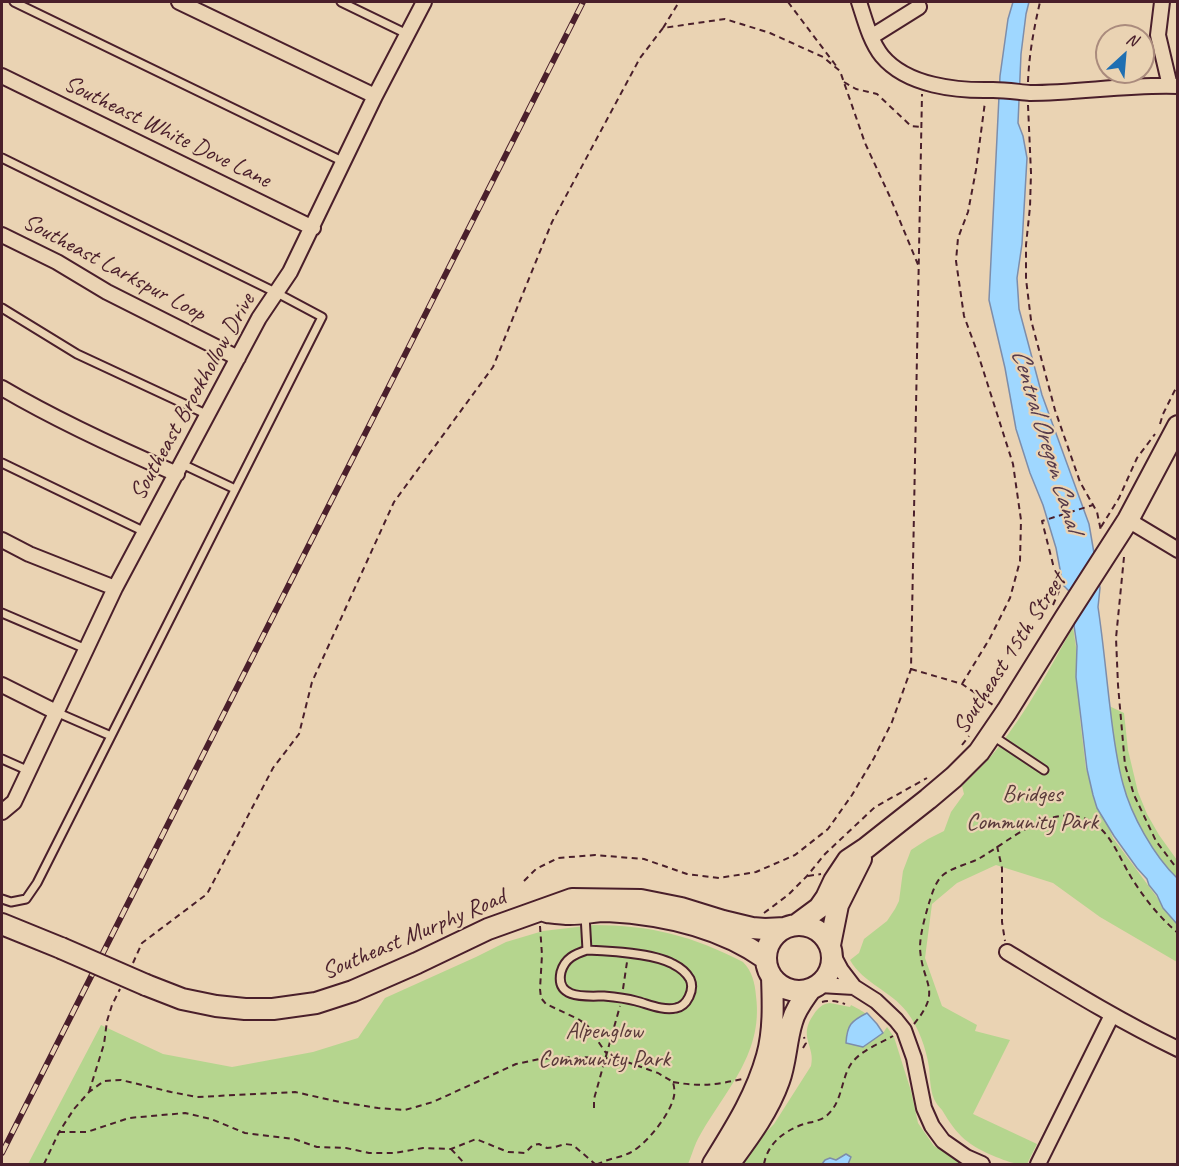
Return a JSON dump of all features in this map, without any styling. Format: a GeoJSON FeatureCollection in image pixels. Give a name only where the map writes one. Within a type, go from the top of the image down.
{"type":"FeatureCollection","features":[{"type":"Feature","properties":{"kind":"main road","name":"Southeast 15th Street"},"geometry":{"type":"LineString","coordinates":[[790,927],[819,908],[848,860],[954,777],[979,752],[982,732],[995,709],[1058,613],[1101,561],[1128,520],[1178,426]]}},
{"type":"Feature","properties":{"kind":"main road","name":"Southeast 15th Street"},"geometry":{"type":"LineString","coordinates":[[831,950],[838,905],[866,848]]}},
{"type":"Feature","properties":{"kind":"main road","name":"Southeast Murphy Road"},"geometry":{"type":"LineString","coordinates":[[2,924],[182,999],[245,1009],[273,1009],[316,1003],[353,991],[488,929],[572,899],[641,900],[681,908],[752,928],[790,927]]}},
{"type":"Feature","properties":{"kind":"main road","name":"Southeast Murphy Road"},"geometry":{"type":"LineString","coordinates":[[538,911],[570,914],[605,911],[680,921],[749,947],[769,968]]}},
{"type":"Feature","properties":{"kind":"main road"},"geometry":{"type":"LineString","coordinates":[[713,1164],[746,1109],[767,1055],[772,1028],[773,1002],[767,950],[777,934],[790,927],[806,926],[824,936],[831,950],[832,966],[817,992],[795,1012],[779,1080],[769,1105],[729,1164]]}},
{"type":"Feature","properties":{"kind":"main road"},"geometry":{"type":"LineString","coordinates":[[769,968],[780,985],[789,990],[817,992]]}},
{"type":"Feature","properties":{"kind":"street"},"geometry":{"type":"LineString","coordinates":[[179,2],[375,96]]}},
{"type":"Feature","properties":{"kind":"street","name":"Southeast Brookhollow Drive"},"geometry":{"type":"LineString","coordinates":[[2,812],[14,802],[115,588],[260,318],[290,272],[375,96],[424,2]]}},
{"type":"Feature","properties":{"kind":"street"},"geometry":{"type":"LineString","coordinates":[[859,2],[871,37],[882,56],[894,68],[913,79],[937,86],[1027,92],[1174,86],[1158,35],[1162,2]]}},
{"type":"Feature","properties":{"kind":"street"},"geometry":{"type":"LineString","coordinates":[[871,37],[919,7]]}},
{"type":"Feature","properties":{"kind":"street","name":"Southeast White Dove Lane"},"geometry":{"type":"LineString","coordinates":[[2,76],[313,228]]}},
{"type":"Feature","properties":{"kind":"street","name":"Southeast Larkspur Loop"},"geometry":{"type":"LineString","coordinates":[[2,234],[57,262],[107,292],[238,358]]}},
{"type":"Feature","properties":{"kind":"street"},"geometry":{"type":"LineString","coordinates":[[2,388],[35,408],[99,440],[180,469]]}},
{"type":"Feature","properties":{"kind":"street"},"geometry":{"type":"LineString","coordinates":[[1128,520],[1178,550]]}},
{"type":"Feature","properties":{"kind":"street"},"geometry":{"type":"LineString","coordinates":[[2,540],[29,554],[115,588]]}},
{"type":"Feature","properties":{"kind":"street"},"geometry":{"type":"LineString","coordinates":[[2,685],[56,711]]}},
{"type":"Feature","properties":{"kind":"street"},"geometry":{"type":"LineString","coordinates":[[831,950],[841,970],[854,987],[888,1011],[903,1030],[915,1058],[924,1108],[932,1126],[943,1141],[966,1157],[982,1164]]}},
{"type":"Feature","properties":{"kind":"street"},"geometry":{"type":"LineString","coordinates":[[1007,952],[1112,1015],[1178,1049]]}},
{"type":"Feature","properties":{"kind":"street"},"geometry":{"type":"LineString","coordinates":[[817,992],[854,987]]}},
{"type":"Feature","properties":{"kind":"street"},"geometry":{"type":"LineString","coordinates":[[1038,1164],[1112,1015]]}},
{"type":"Feature","properties":{"kind":"lane"},"geometry":{"type":"LineString","coordinates":[[14,2],[344,162]]}},
{"type":"Feature","properties":{"kind":"lane"},"geometry":{"type":"LineString","coordinates":[[341,2],[407,34]]}},
{"type":"Feature","properties":{"kind":"lane"},"geometry":{"type":"LineString","coordinates":[[2,158],[277,292],[322,318],[37,882],[26,899],[11,902],[2,899]]}},
{"type":"Feature","properties":{"kind":"lane"},"geometry":{"type":"LineString","coordinates":[[2,308],[77,354],[208,415]]}},
{"type":"Feature","properties":{"kind":"lane"},"geometry":{"type":"LineString","coordinates":[[2,463],[146,532]]}},
{"type":"Feature","properties":{"kind":"lane"},"geometry":{"type":"LineString","coordinates":[[180,469],[235,489]]}},
{"type":"Feature","properties":{"kind":"lane"},"geometry":{"type":"LineString","coordinates":[[2,613],[86,650]]}},
{"type":"Feature","properties":{"kind":"lane"},"geometry":{"type":"LineString","coordinates":[[56,711],[111,736]]}},
{"type":"Feature","properties":{"kind":"lane"},"geometry":{"type":"LineString","coordinates":[[982,732],[1044,770]]}},
{"type":"Feature","properties":{"kind":"lane"},"geometry":{"type":"LineString","coordinates":[[2,759],[29,771]]}},
{"type":"Feature","properties":{"kind":"lane"},"geometry":{"type":"LineString","coordinates":[[585,913],[587,950]]}},
{"type":"Feature","properties":{"kind":"lane"},"geometry":{"type":"LineString","coordinates":[[587,950],[628,953],[672,963],[683,970],[691,981],[691,992],[686,1002],[677,1008],[663,1009],[622,998],[584,997],[572,994],[564,989],[560,979],[562,970],[567,960],[587,950]]}},
{"type":"Feature","properties":{"kind":"path"},"geometry":{"type":"LineString","coordinates":[[132,963],[142,942],[207,894],[273,768],[299,734],[312,682],[394,502],[493,367],[552,222],[640,58],[680,2]]}},
{"type":"Feature","properties":{"kind":"path"},"geometry":{"type":"LineString","coordinates":[[788,2],[840,71],[865,143],[919,267]]}},
{"type":"Feature","properties":{"kind":"path"},"geometry":{"type":"LineString","coordinates":[[1040,2],[1032,34],[1027,92],[1031,173],[1026,279],[1031,320],[1055,410],[1080,482],[1097,512],[1103,538]]}},
{"type":"Feature","properties":{"kind":"path"},"geometry":{"type":"LineString","coordinates":[[663,28],[725,19],[770,33],[823,57],[840,71]]}},
{"type":"Feature","properties":{"kind":"path"},"geometry":{"type":"LineString","coordinates":[[525,881],[536,869],[558,858],[595,855],[644,859],[687,874],[718,878],[756,872],[795,855],[828,829],[852,795],[892,722],[911,669],[921,81]]}},
{"type":"Feature","properties":{"kind":"path"},"geometry":{"type":"LineString","coordinates":[[844,82],[856,89],[877,94],[911,126],[921,127]]}},
{"type":"Feature","properties":{"kind":"path"},"geometry":{"type":"LineString","coordinates":[[962,684],[990,638],[1010,598],[1020,561],[1022,520],[1013,464],[964,316],[956,261],[958,238],[968,212],[990,91]]}},
{"type":"Feature","properties":{"kind":"path"},"geometry":{"type":"LineString","coordinates":[[1101,527],[1119,498],[1137,458],[1158,429],[1178,384]]}},
{"type":"Feature","properties":{"kind":"path"},"geometry":{"type":"LineString","coordinates":[[1058,613],[1059,591],[1042,521],[1093,505]]}},
{"type":"Feature","properties":{"kind":"path"},"geometry":{"type":"LineString","coordinates":[[1125,551],[1116,638],[1125,765],[1134,795],[1156,841],[1178,870]]}},
{"type":"Feature","properties":{"kind":"path"},"geometry":{"type":"LineString","coordinates":[[911,669],[962,684],[995,709]]}},
{"type":"Feature","properties":{"kind":"path"},"geometry":{"type":"LineString","coordinates":[[962,745],[982,732]]}},
{"type":"Feature","properties":{"kind":"path"},"geometry":{"type":"LineString","coordinates":[[760,915],[788,896],[825,854],[875,807],[935,772]]}},
{"type":"Feature","properties":{"kind":"path"},"geometry":{"type":"LineString","coordinates":[[764,1164],[768,1149],[774,1141],[795,1127],[823,1118],[832,1110],[838,1101],[846,1074],[861,1053],[913,1025],[922,1014],[930,993],[920,944],[935,887],[943,876],[972,862],[1041,821],[1069,816],[1082,818],[1099,828],[1149,903],[1178,933]]}},
{"type":"Feature","properties":{"kind":"path"},"geometry":{"type":"LineString","coordinates":[[997,846],[1002,868],[1002,922],[1007,952]]}},
{"type":"Feature","properties":{"kind":"path"},"geometry":{"type":"LineString","coordinates":[[594,1108],[594,1099],[622,998],[628,953]]}},
{"type":"Feature","properties":{"kind":"path"},"geometry":{"type":"LineString","coordinates":[[89,1092],[104,1044],[107,1021],[122,984]]}},
{"type":"Feature","properties":{"kind":"path"},"geometry":{"type":"LineString","coordinates":[[817,992],[827,1000],[845,1004]]}},
{"type":"Feature","properties":{"kind":"path"},"geometry":{"type":"LineString","coordinates":[[804,1029],[806,1043]]}},
{"type":"Feature","properties":{"kind":"path"},"geometry":{"type":"LineString","coordinates":[[44,1164],[58,1132],[74,1109],[89,1092],[104,1081],[121,1080],[197,1097],[295,1092],[340,1102],[405,1110],[442,1099],[516,1064],[540,1059],[605,1058],[645,1068],[673,1082],[693,1085],[718,1084],[742,1078]]}},
{"type":"Feature","properties":{"kind":"path"},"geometry":{"type":"LineString","coordinates":[[58,1132],[87,1132],[129,1118],[185,1113],[212,1119],[245,1133],[294,1139],[317,1147],[346,1148],[369,1153],[394,1153],[423,1148],[451,1149],[476,1139],[508,1152],[525,1153],[533,1145],[539,1144],[547,1148],[565,1144],[573,1145],[597,1164],[632,1152],[644,1142],[669,1109],[674,1095],[673,1082]]}},
{"type":"Feature","properties":{"kind":"path"},"geometry":{"type":"LineString","coordinates":[[451,1149],[465,1164]]}},
{"type":"Feature","properties":{"kind":"green space","name":"Bridges Community Park"},"geometry":{"type":"Polygon","coordinates":[[[1073,627],[1086,769],[1113,838],[1177,922],[1177,962],[1100,917],[1053,883],[996,865],[957,883],[932,904],[925,958],[942,1006],[977,1025],[975,1031],[1010,1040],[973,1114],[1037,1144],[1027,1164],[1019,1164],[996,1157],[978,1148],[964,1139],[953,1127],[934,1099],[926,1053],[911,1018],[893,998],[862,975],[850,960],[859,953],[864,939],[887,921],[895,909],[899,901],[903,871],[911,850],[944,831],[951,812],[964,794],[962,786],[993,754],[1018,721],[1073,627]]]}},
{"type":"Feature","properties":{"kind":"green space"},"geometry":{"type":"Polygon","coordinates":[[[1094,699],[1124,713],[1128,750],[1138,792],[1159,835],[1177,860],[1177,901],[1143,862],[1094,699]]]}},
{"type":"Feature","properties":{"kind":"green space","name":"Alpenglow Community Park"},"geometry":{"type":"Polygon","coordinates":[[[594,925],[634,927],[689,939],[743,962],[749,969],[756,991],[757,1018],[754,1038],[738,1074],[696,1143],[688,1164],[28,1164],[101,1025],[163,1054],[232,1067],[313,1052],[358,1038],[385,998],[506,942],[543,931],[594,925]]]}},
{"type":"Feature","properties":{"kind":"green space"},"geometry":{"type":"Polygon","coordinates":[[[830,1003],[850,1007],[851,1005],[857,1008],[869,1016],[883,1033],[887,1027],[894,1037],[911,1091],[918,1123],[934,1146],[968,1164],[741,1164],[759,1139],[774,1124],[811,1066],[812,1059],[807,1035],[809,1022],[822,1005],[830,1003]]]}},
{"type":"Feature","properties":{"kind":"water","name":"Central Oregon Canal"},"geometry":{"type":"Polygon","coordinates":[[[1013,2],[1029,2],[1021,54],[1018,123],[1027,158],[1022,244],[1017,278],[1019,309],[1042,395],[1089,524],[1100,588],[1098,607],[1121,775],[1132,809],[1144,834],[1168,869],[1177,878],[1177,924],[1163,908],[1147,879],[1114,836],[1097,808],[1093,795],[1087,769],[1076,677],[1077,646],[1069,591],[1063,585],[1056,548],[1016,429],[989,300],[1000,76],[1008,19],[1013,2]]]}},
{"type":"Feature","properties":{"kind":"water"},"geometry":{"type":"Polygon","coordinates":[[[867,1013],[883,1033],[863,1047],[846,1043],[847,1032],[851,1024],[867,1013]]]}},
{"type":"Feature","properties":{"kind":"water"},"geometry":{"type":"Polygon","coordinates":[[[846,1154],[851,1157],[848,1164],[822,1164],[825,1160],[830,1158],[836,1160],[846,1154]]]}},
{"type":"Feature","properties":{"kind":"railway"},"geometry":{"type":"LineString","coordinates":[[2,1153],[583,2]]}}]}
